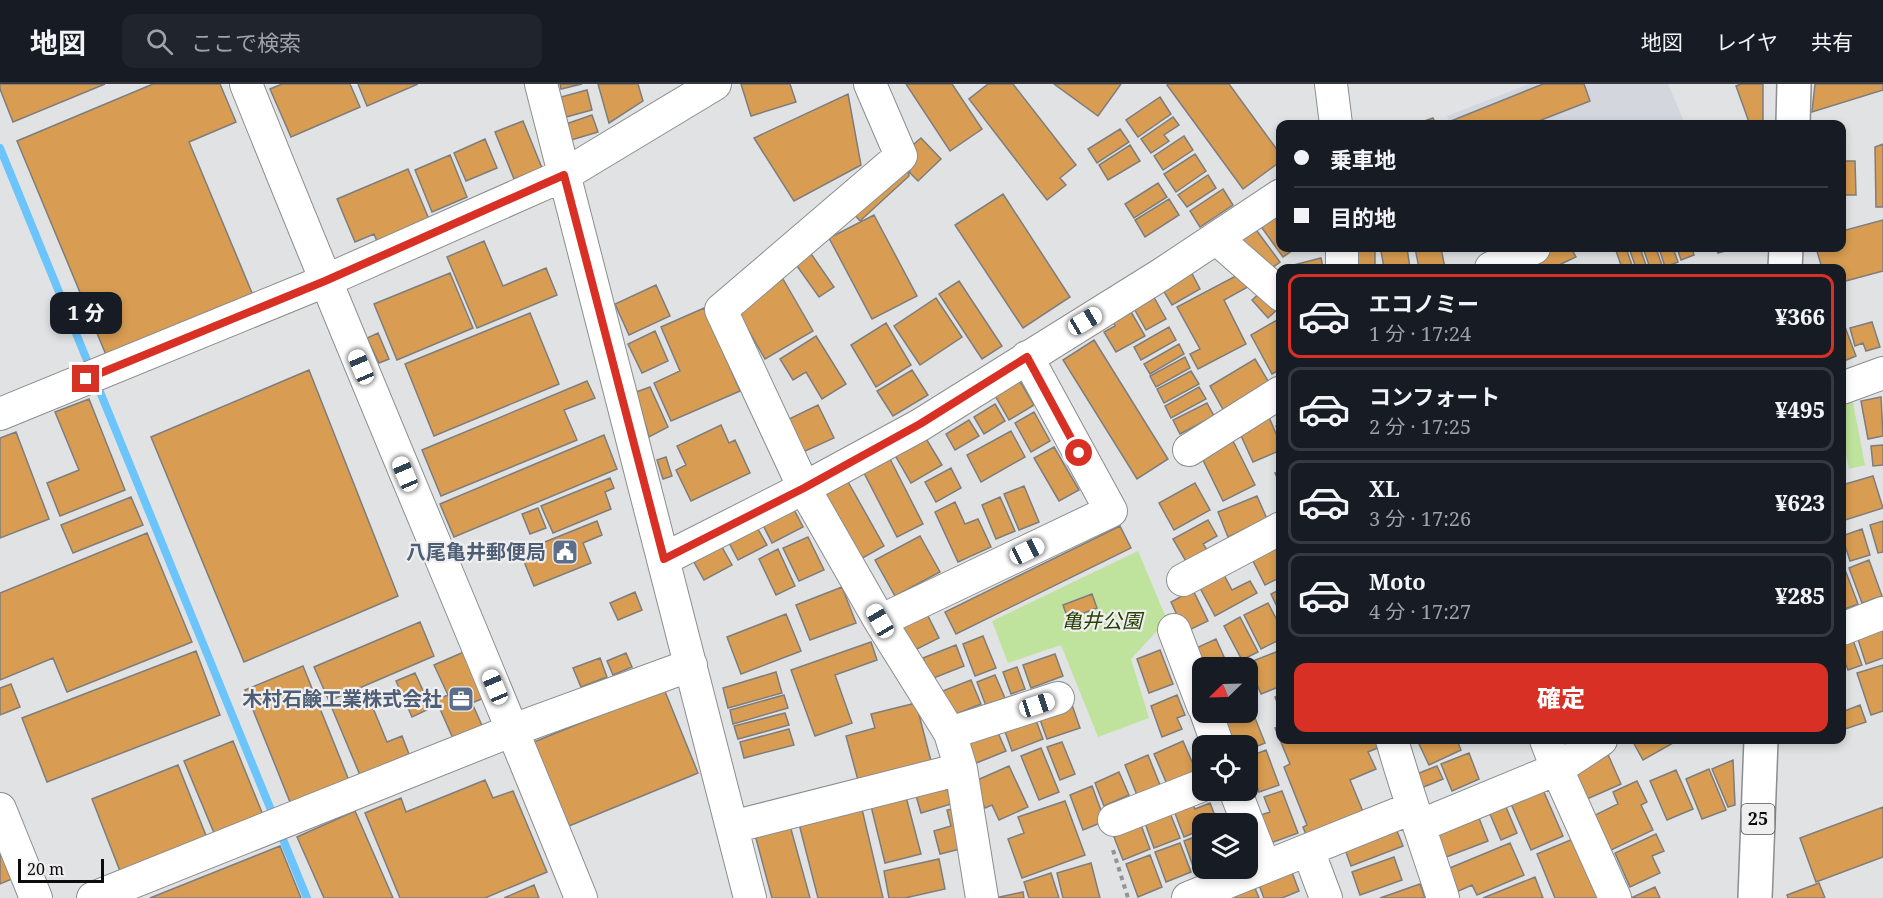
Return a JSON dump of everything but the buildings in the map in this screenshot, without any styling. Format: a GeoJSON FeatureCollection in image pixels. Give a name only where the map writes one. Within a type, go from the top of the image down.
{"type":"FeatureCollection","features":[{"type":"Feature","properties":{"kind":"highway"},"geometry":{"type":"LineString","coordinates":[[1792,120],[1794,84]]}},
{"type":"Feature","properties":{"kind":"highway","name":"25"},"geometry":{"type":"LineString","coordinates":[[1755,898],[1761,744]]}},
{"type":"Feature","properties":{"kind":"street"},"geometry":{"type":"LineString","coordinates":[[246,84],[580,898]]}},
{"type":"Feature","properties":{"kind":"street"},"geometry":{"type":"LineString","coordinates":[[541,84],[750,898]]}},
{"type":"Feature","properties":{"kind":"street"},"geometry":{"type":"LineString","coordinates":[[0,414],[325,281],[564,175],[715,84]]}},
{"type":"Feature","properties":{"kind":"street"},"geometry":{"type":"LineString","coordinates":[[870,84],[901,156],[721,310],[804,488],[880,621],[950,733],[961,769],[982,898]]}},
{"type":"Feature","properties":{"kind":"street"},"geometry":{"type":"LineString","coordinates":[[1331,84],[1336,120]]}},
{"type":"Feature","properties":{"kind":"street"},"geometry":{"type":"LineString","coordinates":[[664,559],[804,488],[920,424],[1162,274],[1276,198]]}},
{"type":"Feature","properties":{"kind":"street"},"geometry":{"type":"LineString","coordinates":[[1216,238],[1276,291]]}},
{"type":"Feature","properties":{"kind":"street"},"geometry":{"type":"LineString","coordinates":[[1500,264],[1525,252]]}},
{"type":"Feature","properties":{"kind":"street"},"geometry":{"type":"LineString","coordinates":[[880,621],[1111,511],[1027,357]]}},
{"type":"Feature","properties":{"kind":"street"},"geometry":{"type":"LineString","coordinates":[[1846,387],[1883,373]]}},
{"type":"Feature","properties":{"kind":"street"},"geometry":{"type":"LineString","coordinates":[[1189,450],[1276,395]]}},
{"type":"Feature","properties":{"kind":"street"},"geometry":{"type":"LineString","coordinates":[[1184,580],[1276,531]]}},
{"type":"Feature","properties":{"kind":"street"},"geometry":{"type":"LineString","coordinates":[[1846,628],[1883,614]]}},
{"type":"Feature","properties":{"kind":"street"},"geometry":{"type":"LineString","coordinates":[[1174,630],[1192,677]]}},
{"type":"Feature","properties":{"kind":"street"},"geometry":{"type":"LineString","coordinates":[[93,898],[513,730],[691,665]]}},
{"type":"Feature","properties":{"kind":"street"},"geometry":{"type":"LineString","coordinates":[[950,733],[1058,698]]}},
{"type":"Feature","properties":{"kind":"street"},"geometry":{"type":"LineString","coordinates":[[1393,744],[1443,898]]}},
{"type":"Feature","properties":{"kind":"street"},"geometry":{"type":"LineString","coordinates":[[1547,744],[1615,898]]}},
{"type":"Feature","properties":{"kind":"street"},"geometry":{"type":"LineString","coordinates":[[1188,898],[1308,850],[1557,770],[1595,744]]}},
{"type":"Feature","properties":{"kind":"street"},"geometry":{"type":"LineString","coordinates":[[732,827],[961,769]]}},
{"type":"Feature","properties":{"kind":"street"},"geometry":{"type":"LineString","coordinates":[[1114,820],[1192,789]]}},
{"type":"Feature","properties":{"kind":"street"},"geometry":{"type":"LineString","coordinates":[[0,809],[36,898]]}},
{"type":"Feature","properties":{"kind":"street"},"geometry":{"type":"LineString","coordinates":[[1258,849],[1265,867]]}},
{"type":"Feature","properties":{"kind":"street"},"geometry":{"type":"LineString","coordinates":[[1308,850],[1326,898]]}},
{"type":"Feature","properties":{"kind":"path"},"geometry":{"type":"LineString","coordinates":[[1114,820],[1107,832],[1128,898]]}},
{"type":"Feature","properties":{"kind":"shaded area"},"geometry":{"type":"Polygon","coordinates":[[[1529,84],[1668,84],[1683,120],[1448,120],[1447,116],[1529,84]]]}},
{"type":"Feature","properties":{"kind":"green space"},"geometry":{"type":"Polygon","coordinates":[[[1851,392],[1865,465],[1849,469],[1846,455],[1846,394],[1851,392]]]}},
{"type":"Feature","properties":{"kind":"green space","name":"亀井公園"},"geometry":{"type":"Polygon","coordinates":[[[1138,551],[1167,620],[1131,659],[1149,718],[1098,737],[1061,645],[1008,663],[992,621],[1138,551]]]}},
{"type":"Feature","properties":{"kind":"waterway"},"geometry":{"type":"LineString","coordinates":[[0,148],[91,370]]}},
{"type":"Feature","properties":{"kind":"waterway"},"geometry":{"type":"LineString","coordinates":[[96,382],[307,898]]}},
{"type":"Feature","properties":{"kind":"place","name":"八尾亀井郵便局"},"geometry":{"type":"Point","coordinates":[565,552]}},
{"type":"Feature","properties":{"kind":"place","name":"木村石鹸工業株式会社"},"geometry":{"type":"Point","coordinates":[461,699]}},
{"type":"Feature","properties":{"kind":"route"},"geometry":{"type":"LineString","coordinates":[[86,379],[325,281],[564,175],[664,559],[804,488],[920,424],[1027,357],[1079,453]]}}]}
